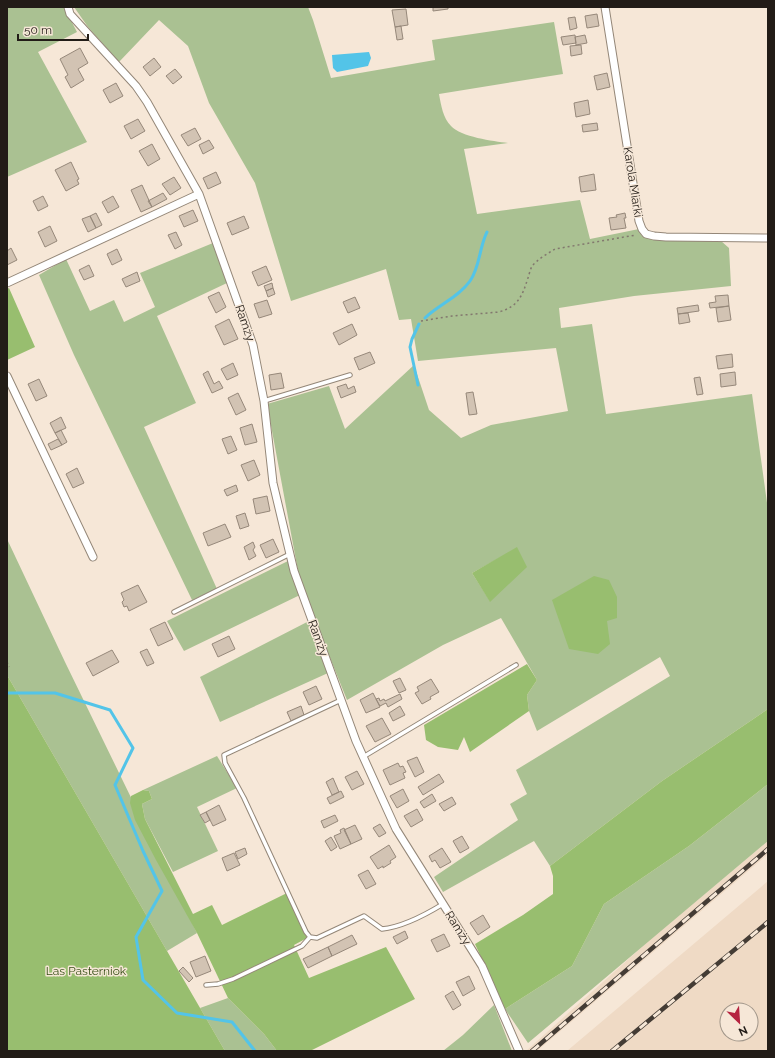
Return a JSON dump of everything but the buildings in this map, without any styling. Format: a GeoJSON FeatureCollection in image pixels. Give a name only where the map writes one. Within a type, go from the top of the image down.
{"type":"FeatureCollection","features":[{"type":"Feature","properties":{"kind":"street","name":"Ramży"},"geometry":{"type":"LineString","coordinates":[[68,7],[70,14],[136,86],[144,97],[198,194],[253,345],[264,401],[273,483],[294,571],[356,742],[396,829],[482,966],[519,1051]]}},
{"type":"Feature","properties":{"kind":"street","name":"Karola Miarki"},"geometry":{"type":"LineString","coordinates":[[605,7],[642,229],[646,234],[666,237],[768,238]]}},
{"type":"Feature","properties":{"kind":"street"},"geometry":{"type":"LineString","coordinates":[[7,283],[198,194]]}},
{"type":"Feature","properties":{"kind":"street"},"geometry":{"type":"LineString","coordinates":[[7,376],[93,557]]}},
{"type":"Feature","properties":{"kind":"lane"},"geometry":{"type":"LineString","coordinates":[[264,401],[350,375]]}},
{"type":"Feature","properties":{"kind":"lane"},"geometry":{"type":"LineString","coordinates":[[174,612],[290,554]]}},
{"type":"Feature","properties":{"kind":"lane"},"geometry":{"type":"LineString","coordinates":[[363,757],[516,665]]}},
{"type":"Feature","properties":{"kind":"lane"},"geometry":{"type":"LineString","coordinates":[[341,700],[224,755],[225,763],[244,798],[306,932],[310,937],[317,938],[364,916],[382,929],[390,928],[427,914],[443,904]]}},
{"type":"Feature","properties":{"kind":"lane"},"geometry":{"type":"LineString","coordinates":[[206,985],[218,984],[233,979],[302,946],[310,937]]}},
{"type":"Feature","properties":{"kind":"path"},"geometry":{"type":"LineString","coordinates":[[421,321],[507,310],[522,296],[532,267],[544,255],[554,249],[646,234]]}},
{"type":"Feature","properties":{"kind":"path"},"geometry":{"type":"LineString","coordinates":[[7,662],[9,667]]}},
{"type":"Feature","properties":{"kind":"shaded area"},"geometry":{"type":"Polygon","coordinates":[[[768,841],[768,854],[537,1051],[526,1051],[652,938],[768,841]]]}},
{"type":"Feature","properties":{"kind":"shaded area"},"geometry":{"type":"Polygon","coordinates":[[[768,881],[768,1051],[567,1051],[768,881]]]}},
{"type":"Feature","properties":{"kind":"green space"},"geometry":{"type":"Polygon","coordinates":[[[7,7],[64,7],[77,32],[38,52],[87,142],[7,177],[7,7]]]}},
{"type":"Feature","properties":{"kind":"green space"},"geometry":{"type":"Polygon","coordinates":[[[74,7],[308,7],[331,78],[435,60],[432,40],[554,22],[563,74],[439,94],[443,111],[448,123],[462,133],[478,138],[508,143],[464,149],[477,214],[580,200],[590,239],[639,229],[642,236],[667,240],[721,241],[729,248],[731,286],[634,296],[559,308],[561,328],[592,324],[606,414],[752,394],[768,510],[768,709],[662,781],[550,866],[534,841],[443,892],[434,877],[518,820],[510,804],[527,794],[516,770],[670,676],[660,657],[537,731],[529,711],[527,695],[537,680],[501,618],[443,645],[347,700],[316,623],[298,571],[267,404],[329,386],[345,429],[414,365],[429,410],[461,438],[491,425],[568,411],[556,348],[418,361],[411,319],[399,320],[386,269],[291,301],[255,183],[209,103],[188,46],[159,20],[119,62],[88,27],[74,7]],[[517,548],[472,573],[490,601],[517,548]]]}},
{"type":"Feature","properties":{"kind":"green space"},"geometry":{"type":"Polygon","coordinates":[[[213,243],[227,283],[157,316],[196,403],[144,427],[217,589],[192,600],[74,355],[39,275],[66,259],[90,311],[114,300],[124,322],[155,307],[140,273],[213,243]]]}},
{"type":"Feature","properties":{"kind":"green space"},"geometry":{"type":"Polygon","coordinates":[[[9,288],[35,347],[7,360],[7,289],[9,288]]]}},
{"type":"Feature","properties":{"kind":"green space"},"geometry":{"type":"Polygon","coordinates":[[[7,539],[197,933],[167,951],[7,675],[7,539]]]}},
{"type":"Feature","properties":{"kind":"green space"},"geometry":{"type":"Polygon","coordinates":[[[517,547],[527,567],[490,602],[472,573],[517,547]]]}},
{"type":"Feature","properties":{"kind":"green space"},"geometry":{"type":"Polygon","coordinates":[[[288,561],[300,595],[184,651],[167,621],[288,561]]]}},
{"type":"Feature","properties":{"kind":"green space"},"geometry":{"type":"Polygon","coordinates":[[[594,576],[609,580],[617,597],[617,618],[607,621],[610,644],[598,654],[569,649],[552,600],[594,576]]]}},
{"type":"Feature","properties":{"kind":"green space"},"geometry":{"type":"Polygon","coordinates":[[[309,621],[328,673],[220,722],[200,677],[309,621]]]}},
{"type":"Feature","properties":{"kind":"green space"},"geometry":{"type":"Polygon","coordinates":[[[527,664],[537,680],[527,695],[529,711],[470,752],[464,737],[458,750],[438,747],[426,740],[424,725],[527,664]]]}},
{"type":"Feature","properties":{"kind":"green space","name":"Las Pasterniok"},"geometry":{"type":"Polygon","coordinates":[[[7,675],[225,1051],[7,1051],[7,675]]]}},
{"type":"Feature","properties":{"kind":"green space"},"geometry":{"type":"Polygon","coordinates":[[[768,709],[768,784],[689,846],[604,904],[572,966],[505,1009],[475,944],[523,915],[553,894],[553,876],[550,866],[662,781],[768,709]]]}},
{"type":"Feature","properties":{"kind":"green space"},"geometry":{"type":"Polygon","coordinates":[[[217,756],[237,788],[197,807],[218,851],[173,872],[145,819],[142,804],[152,799],[149,791],[143,790],[217,756]]]}},
{"type":"Feature","properties":{"kind":"green space"},"geometry":{"type":"Polygon","coordinates":[[[768,784],[768,841],[528,1043],[505,1009],[572,966],[604,904],[689,846],[768,784]]]}},
{"type":"Feature","properties":{"kind":"green space"},"geometry":{"type":"Polygon","coordinates":[[[143,790],[149,791],[152,799],[142,804],[145,819],[193,914],[212,905],[222,925],[287,893],[307,938],[294,945],[309,978],[386,947],[415,999],[310,1051],[277,1051],[264,1034],[228,998],[197,933],[135,820],[130,803],[131,796],[143,790]]]}},
{"type":"Feature","properties":{"kind":"green space"},"geometry":{"type":"Polygon","coordinates":[[[228,998],[264,1034],[277,1051],[225,1051],[200,1008],[228,998]]]}},
{"type":"Feature","properties":{"kind":"green space"},"geometry":{"type":"Polygon","coordinates":[[[494,1005],[512,1051],[443,1051],[463,1035],[494,1005]]]}},
{"type":"Feature","properties":{"kind":"water"},"geometry":{"type":"Polygon","coordinates":[[[369,52],[371,58],[368,66],[337,72],[333,68],[332,55],[369,52]]]}},
{"type":"Feature","properties":{"kind":"waterway"},"geometry":{"type":"LineString","coordinates":[[425,318],[460,292],[470,281],[476,270],[482,244],[487,232]]}},
{"type":"Feature","properties":{"kind":"waterway"},"geometry":{"type":"LineString","coordinates":[[418,385],[410,347],[419,324]]}},
{"type":"Feature","properties":{"kind":"waterway"},"geometry":{"type":"LineString","coordinates":[[7,693],[55,693],[110,710],[133,748],[115,785],[162,891],[136,937],[143,980],[177,1013],[232,1022],[255,1051]]}},
{"type":"Feature","properties":{"kind":"railway"},"geometry":{"type":"LineString","coordinates":[[532,1051],[768,849]]}},
{"type":"Feature","properties":{"kind":"railway"},"geometry":{"type":"LineString","coordinates":[[612,1051],[768,922]]}}]}
